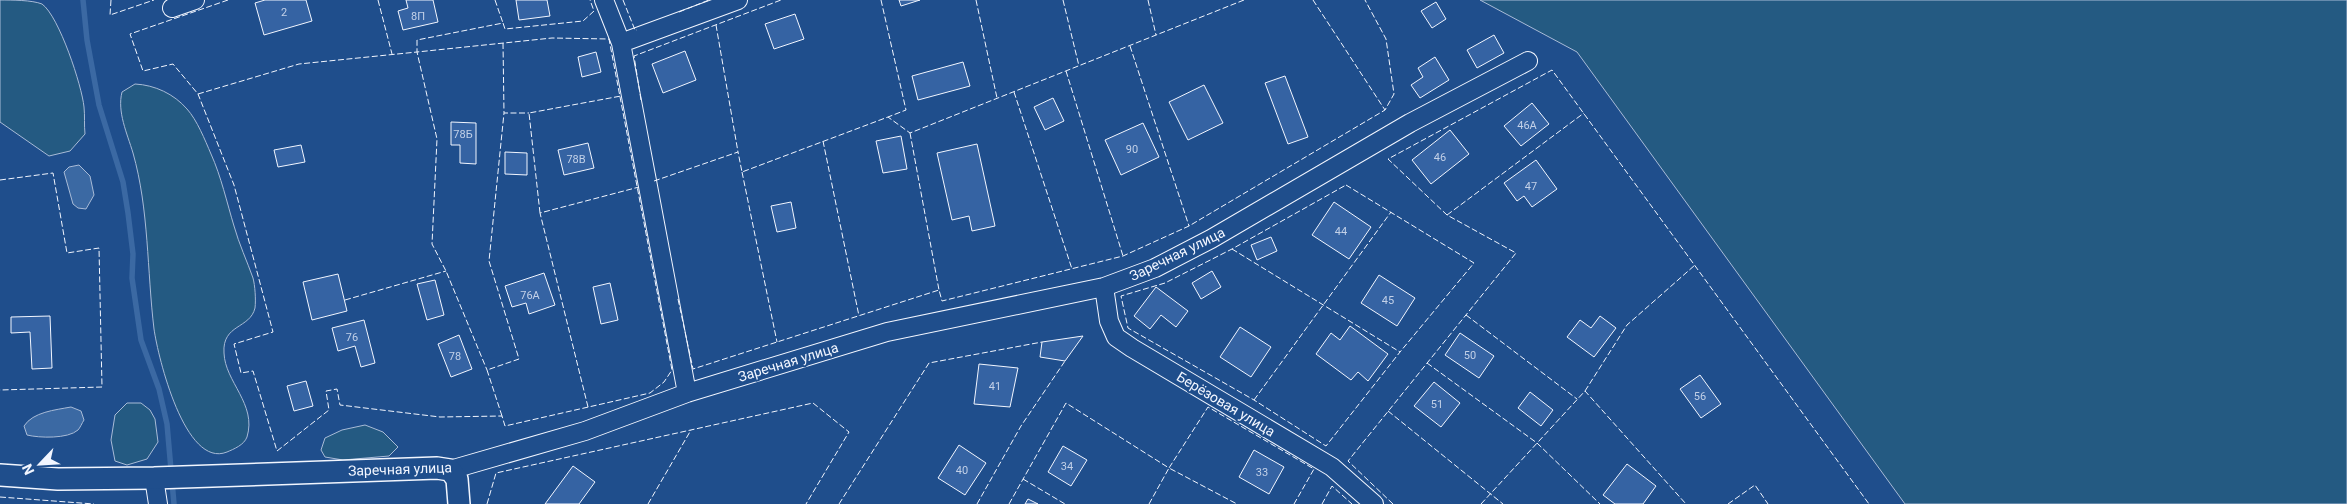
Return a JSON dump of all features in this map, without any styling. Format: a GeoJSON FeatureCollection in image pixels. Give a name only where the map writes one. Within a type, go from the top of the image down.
{"type":"FeatureCollection","features":[{"type":"Feature","properties":{"kind":"street"},"geometry":{"type":"LineString","coordinates":[[172,8],[195,0]]}},
{"type":"Feature","properties":{"kind":"street"},"geometry":{"type":"LineString","coordinates":[[604,0],[621,42],[687,393]]}},
{"type":"Feature","properties":{"kind":"street"},"geometry":{"type":"LineString","coordinates":[[621,42],[738,0]]}},
{"type":"Feature","properties":{"kind":"street","name":"Заречная улица"},"geometry":{"type":"LineString","coordinates":[[0,475],[58,479],[154,478],[437,468],[450,470],[585,431],[687,393],[887,332],[1104,287],[1156,268],[1211,239],[1410,123],[1528,61]]}},
{"type":"Feature","properties":{"kind":"street","name":"Берёзовая улица"},"geometry":{"type":"LineString","coordinates":[[1104,287],[1109,321],[1116,337],[1332,468],[1374,504]]}},
{"type":"Feature","properties":{"kind":"street"},"geometry":{"type":"LineString","coordinates":[[450,470],[457,479],[459,504]]}},
{"type":"Feature","properties":{"kind":"street"},"geometry":{"type":"LineString","coordinates":[[154,478],[158,504]]}},
{"type":"Feature","properties":{"kind":"shaded area"},"geometry":{"type":"Polygon","coordinates":[[[0,0],[27,1],[42,4],[49,11],[62,36],[79,84],[84,110],[85,134],[70,151],[49,156],[0,122],[0,0]]]}},
{"type":"Feature","properties":{"kind":"shaded area"},"geometry":{"type":"Polygon","coordinates":[[[1480,0],[2347,0],[2347,504],[1905,504],[1577,52],[1480,0]]]}},
{"type":"Feature","properties":{"kind":"shaded area"},"geometry":{"type":"Polygon","coordinates":[[[135,84],[150,86],[164,91],[182,104],[194,119],[215,162],[236,233],[253,278],[255,308],[248,320],[227,337],[225,344],[226,364],[248,414],[249,425],[244,442],[227,452],[212,453],[198,444],[186,428],[176,407],[161,362],[154,329],[142,196],[121,107],[122,92],[135,84]]]}},
{"type":"Feature","properties":{"kind":"shaded area"},"geometry":{"type":"Polygon","coordinates":[[[79,165],[90,176],[94,195],[86,209],[78,208],[73,204],[64,172],[69,167],[79,165]]]}},
{"type":"Feature","properties":{"kind":"shaded area"},"geometry":{"type":"Polygon","coordinates":[[[127,403],[141,403],[150,410],[155,419],[158,442],[147,459],[127,465],[115,461],[111,440],[115,415],[127,403]]]}},
{"type":"Feature","properties":{"kind":"shaded area"},"geometry":{"type":"Polygon","coordinates":[[[71,407],[81,411],[84,420],[79,429],[73,433],[53,437],[27,435],[24,426],[28,421],[45,412],[71,407]]]}},
{"type":"Feature","properties":{"kind":"shaded area"},"geometry":{"type":"Polygon","coordinates":[[[365,425],[383,432],[398,447],[389,456],[343,460],[325,457],[321,450],[325,438],[342,430],[365,425]]]}},
{"type":"Feature","properties":{"kind":"building"},"geometry":{"type":"Polygon","coordinates":[[[265,0],[306,0],[312,21],[264,35],[255,3],[265,0]]]}},
{"type":"Feature","properties":{"kind":"building"},"geometry":{"type":"Polygon","coordinates":[[[406,0],[433,0],[438,22],[403,30],[398,11],[408,8],[406,0]]]}},
{"type":"Feature","properties":{"kind":"building"},"geometry":{"type":"Polygon","coordinates":[[[516,0],[547,0],[550,16],[519,20],[516,0]]]}},
{"type":"Feature","properties":{"kind":"building"},"geometry":{"type":"Polygon","coordinates":[[[899,0],[920,0],[901,6],[899,0]]]}},
{"type":"Feature","properties":{"kind":"building"},"geometry":{"type":"Polygon","coordinates":[[[1436,2],[1446,19],[1432,28],[1421,11],[1436,2]]]}},
{"type":"Feature","properties":{"kind":"building"},"geometry":{"type":"Polygon","coordinates":[[[795,14],[804,39],[774,49],[765,24],[795,14]]]}},
{"type":"Feature","properties":{"kind":"building"},"geometry":{"type":"Polygon","coordinates":[[[1494,35],[1504,53],[1477,68],[1467,50],[1494,35]]]}},
{"type":"Feature","properties":{"kind":"building"},"geometry":{"type":"Polygon","coordinates":[[[685,51],[696,80],[663,93],[652,64],[685,51]]]}},
{"type":"Feature","properties":{"kind":"building"},"geometry":{"type":"Polygon","coordinates":[[[596,52],[601,72],[582,77],[578,57],[596,52]]]}},
{"type":"Feature","properties":{"kind":"building"},"geometry":{"type":"Polygon","coordinates":[[[1435,57],[1449,80],[1420,98],[1411,85],[1423,77],[1418,68],[1435,57]]]}},
{"type":"Feature","properties":{"kind":"building"},"geometry":{"type":"Polygon","coordinates":[[[963,62],[970,86],[918,100],[912,76],[963,62]]]}},
{"type":"Feature","properties":{"kind":"building"},"geometry":{"type":"Polygon","coordinates":[[[1285,76],[1308,137],[1288,144],[1265,83],[1285,76]]]}},
{"type":"Feature","properties":{"kind":"building"},"geometry":{"type":"Polygon","coordinates":[[[1204,85],[1223,123],[1188,140],[1169,102],[1204,85]]]}},
{"type":"Feature","properties":{"kind":"building"},"geometry":{"type":"Polygon","coordinates":[[[1053,98],[1064,121],[1045,130],[1034,107],[1053,98]]]}},
{"type":"Feature","properties":{"kind":"building"},"geometry":{"type":"Polygon","coordinates":[[[1532,103],[1549,124],[1521,146],[1504,126],[1532,103]]]}},
{"type":"Feature","properties":{"kind":"building"},"geometry":{"type":"Polygon","coordinates":[[[451,122],[476,123],[476,164],[460,163],[460,145],[451,145],[451,122]]]}},
{"type":"Feature","properties":{"kind":"building"},"geometry":{"type":"Polygon","coordinates":[[[1143,123],[1159,157],[1121,175],[1105,140],[1143,123]]]}},
{"type":"Feature","properties":{"kind":"building"},"geometry":{"type":"Polygon","coordinates":[[[1450,130],[1469,154],[1431,184],[1412,160],[1450,130]]]}},
{"type":"Feature","properties":{"kind":"building"},"geometry":{"type":"Polygon","coordinates":[[[901,136],[907,169],[883,173],[876,141],[901,136]]]}},
{"type":"Feature","properties":{"kind":"building"},"geometry":{"type":"Polygon","coordinates":[[[588,143],[594,168],[564,175],[558,150],[588,143]]]}},
{"type":"Feature","properties":{"kind":"building"},"geometry":{"type":"Polygon","coordinates":[[[977,144],[995,226],[972,231],[969,216],[952,220],[937,153],[977,144]]]}},
{"type":"Feature","properties":{"kind":"building"},"geometry":{"type":"Polygon","coordinates":[[[301,145],[305,162],[278,167],[274,150],[301,145]]]}},
{"type":"Feature","properties":{"kind":"building"},"geometry":{"type":"Polygon","coordinates":[[[505,152],[527,153],[527,175],[505,174],[505,152]]]}},
{"type":"Feature","properties":{"kind":"building"},"geometry":{"type":"Polygon","coordinates":[[[1536,160],[1557,189],[1532,207],[1524,196],[1517,201],[1504,183],[1536,160]]]}},
{"type":"Feature","properties":{"kind":"building"},"geometry":{"type":"Polygon","coordinates":[[[791,202],[796,228],[777,232],[771,206],[791,202]]]}},
{"type":"Feature","properties":{"kind":"building"},"geometry":{"type":"Polygon","coordinates":[[[1334,202],[1371,227],[1349,259],[1312,235],[1334,202]]]}},
{"type":"Feature","properties":{"kind":"building"},"geometry":{"type":"Polygon","coordinates":[[[1271,237],[1277,251],[1257,260],[1251,245],[1271,237]]]}},
{"type":"Feature","properties":{"kind":"building"},"geometry":{"type":"Polygon","coordinates":[[[1212,271],[1221,287],[1201,299],[1192,283],[1212,271]]]}},
{"type":"Feature","properties":{"kind":"building"},"geometry":{"type":"Polygon","coordinates":[[[544,273],[555,305],[529,314],[526,303],[512,307],[505,286],[544,273]]]}},
{"type":"Feature","properties":{"kind":"building"},"geometry":{"type":"Polygon","coordinates":[[[338,274],[347,311],[312,320],[303,282],[338,274]]]}},
{"type":"Feature","properties":{"kind":"building"},"geometry":{"type":"Polygon","coordinates":[[[1379,275],[1415,298],[1397,326],[1361,303],[1379,275]]]}},
{"type":"Feature","properties":{"kind":"building"},"geometry":{"type":"Polygon","coordinates":[[[435,280],[444,315],[427,320],[417,284],[435,280]]]}},
{"type":"Feature","properties":{"kind":"building"},"geometry":{"type":"Polygon","coordinates":[[[610,283],[618,320],[601,324],[593,287],[610,283]]]}},
{"type":"Feature","properties":{"kind":"building"},"geometry":{"type":"Polygon","coordinates":[[[1156,287],[1188,311],[1176,327],[1161,315],[1150,329],[1134,316],[1156,287]]]}},
{"type":"Feature","properties":{"kind":"building"},"geometry":{"type":"Polygon","coordinates":[[[50,316],[52,368],[32,369],[30,332],[11,333],[11,317],[50,316]]]}},
{"type":"Feature","properties":{"kind":"building"},"geometry":{"type":"Polygon","coordinates":[[[1600,316],[1616,328],[1594,357],[1567,337],[1580,320],[1591,328],[1600,316]]]}},
{"type":"Feature","properties":{"kind":"building"},"geometry":{"type":"Polygon","coordinates":[[[364,320],[375,363],[361,367],[355,346],[338,351],[332,328],[364,320]]]}},
{"type":"Feature","properties":{"kind":"building"},"geometry":{"type":"Polygon","coordinates":[[[1350,326],[1388,354],[1368,381],[1358,372],[1351,380],[1316,354],[1331,333],[1340,340],[1350,326]]]}},
{"type":"Feature","properties":{"kind":"building"},"geometry":{"type":"Polygon","coordinates":[[[1240,327],[1271,347],[1251,377],[1220,357],[1240,327]]]}},
{"type":"Feature","properties":{"kind":"building"},"geometry":{"type":"Polygon","coordinates":[[[1460,333],[1494,356],[1479,378],[1445,355],[1460,333]]]}},
{"type":"Feature","properties":{"kind":"building"},"geometry":{"type":"Polygon","coordinates":[[[459,335],[472,369],[451,377],[438,344],[459,335]]]}},
{"type":"Feature","properties":{"kind":"building"},"geometry":{"type":"Polygon","coordinates":[[[1083,336],[1065,361],[1040,357],[1042,342],[1083,336]]]}},
{"type":"Feature","properties":{"kind":"building"},"geometry":{"type":"Polygon","coordinates":[[[979,364],[1018,368],[1010,407],[974,404],[979,364]]]}},
{"type":"Feature","properties":{"kind":"building"},"geometry":{"type":"Polygon","coordinates":[[[1700,375],[1721,404],[1701,418],[1680,389],[1700,375]]]}},
{"type":"Feature","properties":{"kind":"building"},"geometry":{"type":"Polygon","coordinates":[[[306,381],[313,406],[294,411],[287,386],[306,381]]]}},
{"type":"Feature","properties":{"kind":"building"},"geometry":{"type":"Polygon","coordinates":[[[1434,382],[1460,403],[1441,427],[1414,406],[1434,382]]]}},
{"type":"Feature","properties":{"kind":"building"},"geometry":{"type":"Polygon","coordinates":[[[1530,392],[1553,410],[1541,426],[1518,408],[1530,392]]]}},
{"type":"Feature","properties":{"kind":"building"},"geometry":{"type":"Polygon","coordinates":[[[959,445],[986,463],[965,495],[938,478],[959,445]]]}},
{"type":"Feature","properties":{"kind":"building"},"geometry":{"type":"Polygon","coordinates":[[[1063,446],[1087,460],[1071,486],[1048,472],[1063,446]]]}},
{"type":"Feature","properties":{"kind":"building"},"geometry":{"type":"Polygon","coordinates":[[[1254,450],[1284,467],[1269,494],[1239,477],[1254,450]]]}},
{"type":"Feature","properties":{"kind":"building"},"geometry":{"type":"Polygon","coordinates":[[[1627,464],[1656,486],[1643,504],[1615,504],[1603,495],[1627,464]]]}},
{"type":"Feature","properties":{"kind":"building"},"geometry":{"type":"Polygon","coordinates":[[[573,466],[595,482],[579,504],[545,504],[573,466]]]}},
{"type":"Feature","properties":{"kind":"building"},"geometry":{"type":"Polygon","coordinates":[[[1028,499],[1038,504],[1025,504],[1028,499]]]}},
{"type":"Feature","properties":{"kind":"waterway"},"geometry":{"type":"LineString","coordinates":[[83,0],[87,40],[99,105],[123,182],[133,254],[132,278],[141,340],[159,389],[167,424],[174,504]]}},
{"type":"Feature","properties":{"kind":"fence"},"geometry":{"type":"LineString","coordinates":[[111,0],[110,15],[154,0]]}},
{"type":"Feature","properties":{"kind":"fence"},"geometry":{"type":"LineString","coordinates":[[228,0],[130,34],[143,71],[173,64],[198,94],[234,185],[273,332],[234,344],[241,373],[253,371],[277,451],[329,410],[326,391],[337,389],[340,405],[440,417],[502,416],[505,426],[650,393],[664,382],[672,370],[609,39],[552,38],[417,52],[417,40],[503,23],[505,29],[583,21],[594,11],[590,0]]}},
{"type":"Feature","properties":{"kind":"fence"},"geometry":{"type":"LineString","coordinates":[[378,0],[392,54]]}},
{"type":"Feature","properties":{"kind":"fence"},"geometry":{"type":"LineString","coordinates":[[495,0],[503,23]]}},
{"type":"Feature","properties":{"kind":"fence"},"geometry":{"type":"LineString","coordinates":[[623,0],[635,30],[637,30]]}},
{"type":"Feature","properties":{"kind":"fence"},"geometry":{"type":"LineString","coordinates":[[679,12],[709,0]]}},
{"type":"Feature","properties":{"kind":"fence"},"geometry":{"type":"LineString","coordinates":[[641,100],[634,56],[781,0]]}},
{"type":"Feature","properties":{"kind":"fence"},"geometry":{"type":"LineString","coordinates":[[881,0],[906,110],[888,117]]}},
{"type":"Feature","properties":{"kind":"fence"},"geometry":{"type":"LineString","coordinates":[[976,0],[997,98]]}},
{"type":"Feature","properties":{"kind":"fence"},"geometry":{"type":"LineString","coordinates":[[1063,0],[1079,66]]}},
{"type":"Feature","properties":{"kind":"fence"},"geometry":{"type":"LineString","coordinates":[[1148,0],[1156,35]]}},
{"type":"Feature","properties":{"kind":"fence"},"geometry":{"type":"LineString","coordinates":[[654,181],[738,152],[742,172],[888,117],[910,133],[1244,0]]}},
{"type":"Feature","properties":{"kind":"fence"},"geometry":{"type":"LineString","coordinates":[[1313,0],[1385,110]]}},
{"type":"Feature","properties":{"kind":"fence"},"geometry":{"type":"LineString","coordinates":[[678,299],[693,369],[939,290],[942,301],[1123,256],[1189,226],[1385,110],[1394,94],[1386,39],[1365,0]]}},
{"type":"Feature","properties":{"kind":"fence"},"geometry":{"type":"LineString","coordinates":[[716,25],[738,152]]}},
{"type":"Feature","properties":{"kind":"fence"},"geometry":{"type":"LineString","coordinates":[[503,43],[504,113],[529,113]]}},
{"type":"Feature","properties":{"kind":"fence"},"geometry":{"type":"LineString","coordinates":[[1130,46],[1189,226]]}},
{"type":"Feature","properties":{"kind":"fence"},"geometry":{"type":"LineString","coordinates":[[198,94],[299,64],[417,52],[437,139],[432,244],[446,271],[487,370]]}},
{"type":"Feature","properties":{"kind":"fence"},"geometry":{"type":"LineString","coordinates":[[1393,504],[1348,461],[1516,253],[1447,215],[1388,159],[1552,70],[1869,504]]}},
{"type":"Feature","properties":{"kind":"fence"},"geometry":{"type":"LineString","coordinates":[[1066,71],[1123,256]]}},
{"type":"Feature","properties":{"kind":"fence"},"geometry":{"type":"LineString","coordinates":[[1014,92],[1072,269]]}},
{"type":"Feature","properties":{"kind":"fence"},"geometry":{"type":"LineString","coordinates":[[540,213],[529,113],[621,96]]}},
{"type":"Feature","properties":{"kind":"fence"},"geometry":{"type":"LineString","coordinates":[[502,416],[487,370],[519,359],[489,261],[504,113]]}},
{"type":"Feature","properties":{"kind":"fence"},"geometry":{"type":"LineString","coordinates":[[1447,215],[1584,113]]}},
{"type":"Feature","properties":{"kind":"fence"},"geometry":{"type":"LineString","coordinates":[[910,133],[939,290]]}},
{"type":"Feature","properties":{"kind":"fence"},"geometry":{"type":"LineString","coordinates":[[823,141],[859,316]]}},
{"type":"Feature","properties":{"kind":"fence"},"geometry":{"type":"LineString","coordinates":[[742,172],[777,342]]}},
{"type":"Feature","properties":{"kind":"fence"},"geometry":{"type":"LineString","coordinates":[[0,180],[53,173],[67,253],[99,248],[102,387],[0,390]]}},
{"type":"Feature","properties":{"kind":"fence"},"geometry":{"type":"LineString","coordinates":[[1346,185],[1474,263],[1400,352],[1326,446],[1254,400],[1128,328],[1121,296],[1165,283],[1232,249],[1346,185]]}},
{"type":"Feature","properties":{"kind":"fence"},"geometry":{"type":"LineString","coordinates":[[588,407],[540,213],[639,187]]}},
{"type":"Feature","properties":{"kind":"fence"},"geometry":{"type":"LineString","coordinates":[[1254,400],[1391,212]]}},
{"type":"Feature","properties":{"kind":"fence"},"geometry":{"type":"LineString","coordinates":[[1232,249],[1400,352]]}},
{"type":"Feature","properties":{"kind":"fence"},"geometry":{"type":"LineString","coordinates":[[1585,391],[1627,325],[1695,265]]}},
{"type":"Feature","properties":{"kind":"fence"},"geometry":{"type":"LineString","coordinates":[[345,300],[446,271]]}},
{"type":"Feature","properties":{"kind":"fence"},"geometry":{"type":"LineString","coordinates":[[1466,315],[1577,399]]}},
{"type":"Feature","properties":{"kind":"fence"},"geometry":{"type":"LineString","coordinates":[[839,504],[929,363],[1042,342]]}},
{"type":"Feature","properties":{"kind":"fence"},"geometry":{"type":"LineString","coordinates":[[977,504],[1021,426],[1065,361]]}},
{"type":"Feature","properties":{"kind":"fence"},"geometry":{"type":"LineString","coordinates":[[1427,363],[1537,443],[1600,504]]}},
{"type":"Feature","properties":{"kind":"fence"},"geometry":{"type":"LineString","coordinates":[[1481,504],[1585,391],[1686,504]]}},
{"type":"Feature","properties":{"kind":"fence"},"geometry":{"type":"LineString","coordinates":[[487,504],[496,473],[813,403],[849,432],[806,504]]}},
{"type":"Feature","properties":{"kind":"fence"},"geometry":{"type":"LineString","coordinates":[[1009,504],[1066,403],[1169,468],[1208,407],[1314,469],[1294,504]]}},
{"type":"Feature","properties":{"kind":"fence"},"geometry":{"type":"LineString","coordinates":[[1388,411],[1503,504]]}},
{"type":"Feature","properties":{"kind":"fence"},"geometry":{"type":"LineString","coordinates":[[648,504],[691,430]]}},
{"type":"Feature","properties":{"kind":"fence"},"geometry":{"type":"LineString","coordinates":[[1149,504],[1169,468],[1237,504]]}},
{"type":"Feature","properties":{"kind":"fence"},"geometry":{"type":"LineString","coordinates":[[1023,479],[1065,504]]}},
{"type":"Feature","properties":{"kind":"fence"},"geometry":{"type":"LineString","coordinates":[[1728,504],[1755,485],[1768,504]]}},
{"type":"Feature","properties":{"kind":"fence"},"geometry":{"type":"LineString","coordinates":[[1322,504],[1332,486],[1352,504]]}},
{"type":"Feature","properties":{"kind":"fence"},"geometry":{"type":"LineString","coordinates":[[0,497],[94,504]]}}]}
